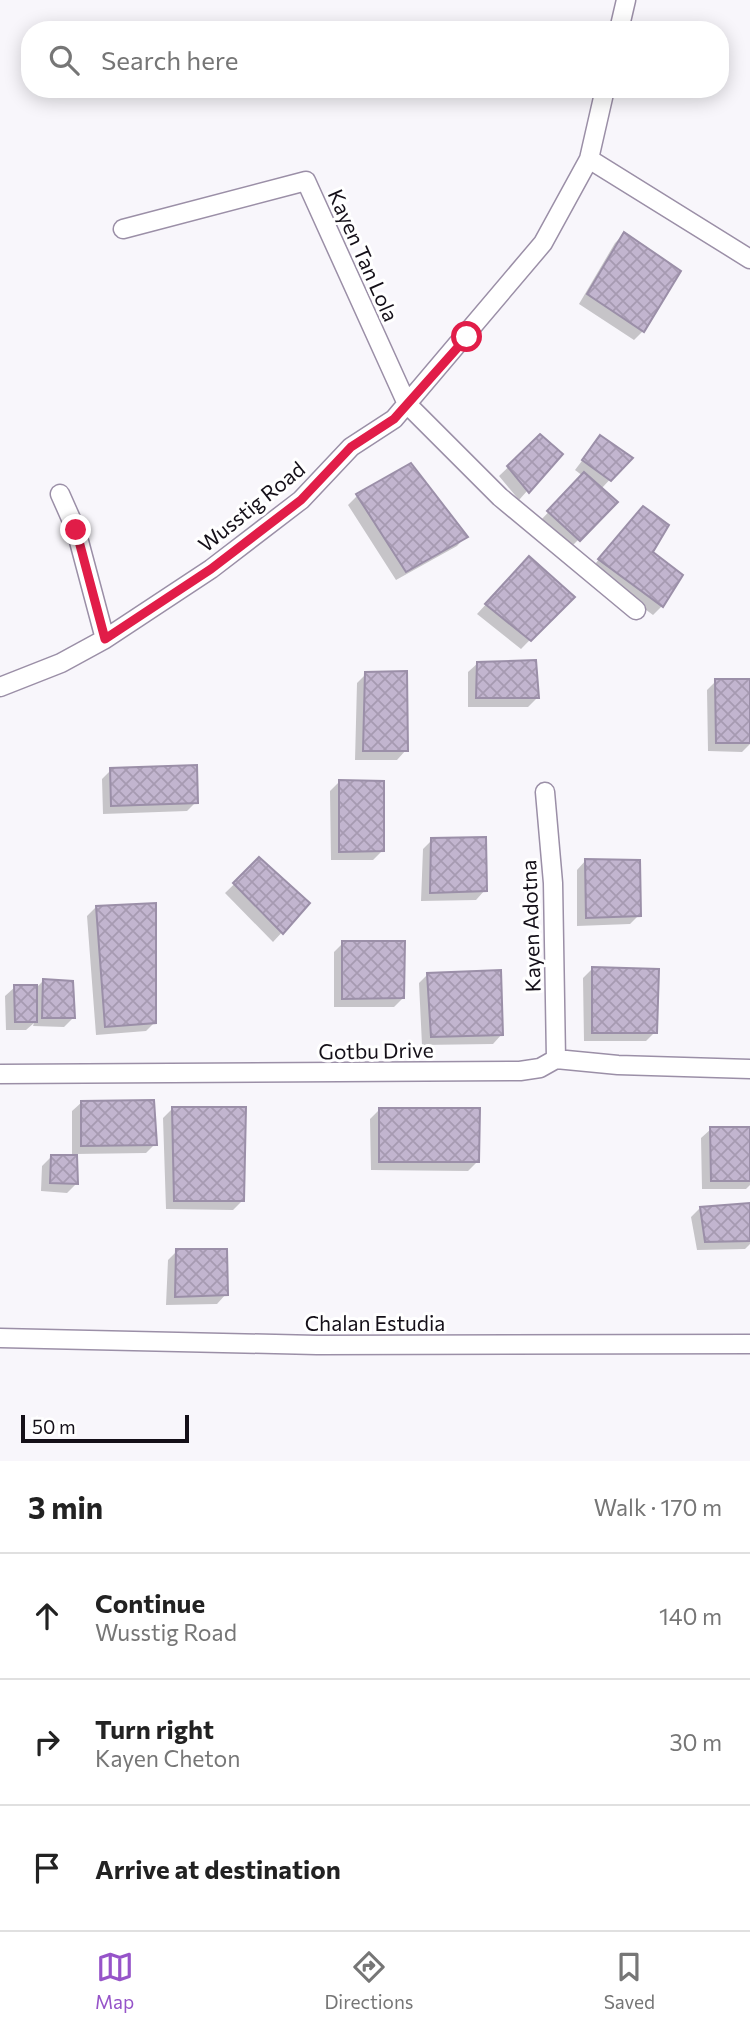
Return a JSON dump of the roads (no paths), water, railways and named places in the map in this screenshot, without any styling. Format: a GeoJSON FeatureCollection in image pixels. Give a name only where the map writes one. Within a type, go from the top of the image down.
{"type":"FeatureCollection","features":[{"type":"Feature","properties":{"kind":"street"},"geometry":{"type":"LineString","coordinates":[[621,21],[626,0]]}},
{"type":"Feature","properties":{"kind":"street","name":"Wusstig Road"},"geometry":{"type":"LineString","coordinates":[[0,687],[61,663],[105,639],[211,569],[301,500],[351,447],[394,419],[543,243],[589,159],[603,98]]}},
{"type":"Feature","properties":{"kind":"street"},"geometry":{"type":"LineString","coordinates":[[589,159],[750,260]]}},
{"type":"Feature","properties":{"kind":"street","name":"Kayen Tan Lola"},"geometry":{"type":"LineString","coordinates":[[123,229],[306,181],[407,404]]}},
{"type":"Feature","properties":{"kind":"street"},"geometry":{"type":"LineString","coordinates":[[407,404],[500,497],[636,610]]}},
{"type":"Feature","properties":{"kind":"street"},"geometry":{"type":"LineString","coordinates":[[60,494],[76,530],[105,639]]}},
{"type":"Feature","properties":{"kind":"street","name":"Kayen Adotna"},"geometry":{"type":"LineString","coordinates":[[545,792],[553,883],[556,1059]]}},
{"type":"Feature","properties":{"kind":"street","name":"Gotbu Drive"},"geometry":{"type":"LineString","coordinates":[[0,1074],[520,1071],[540,1068],[556,1059],[618,1065],[750,1069]]}},
{"type":"Feature","properties":{"kind":"street","name":"Chalan Estudia"},"geometry":{"type":"LineString","coordinates":[[0,1338],[317,1345],[750,1344]]}}]}
